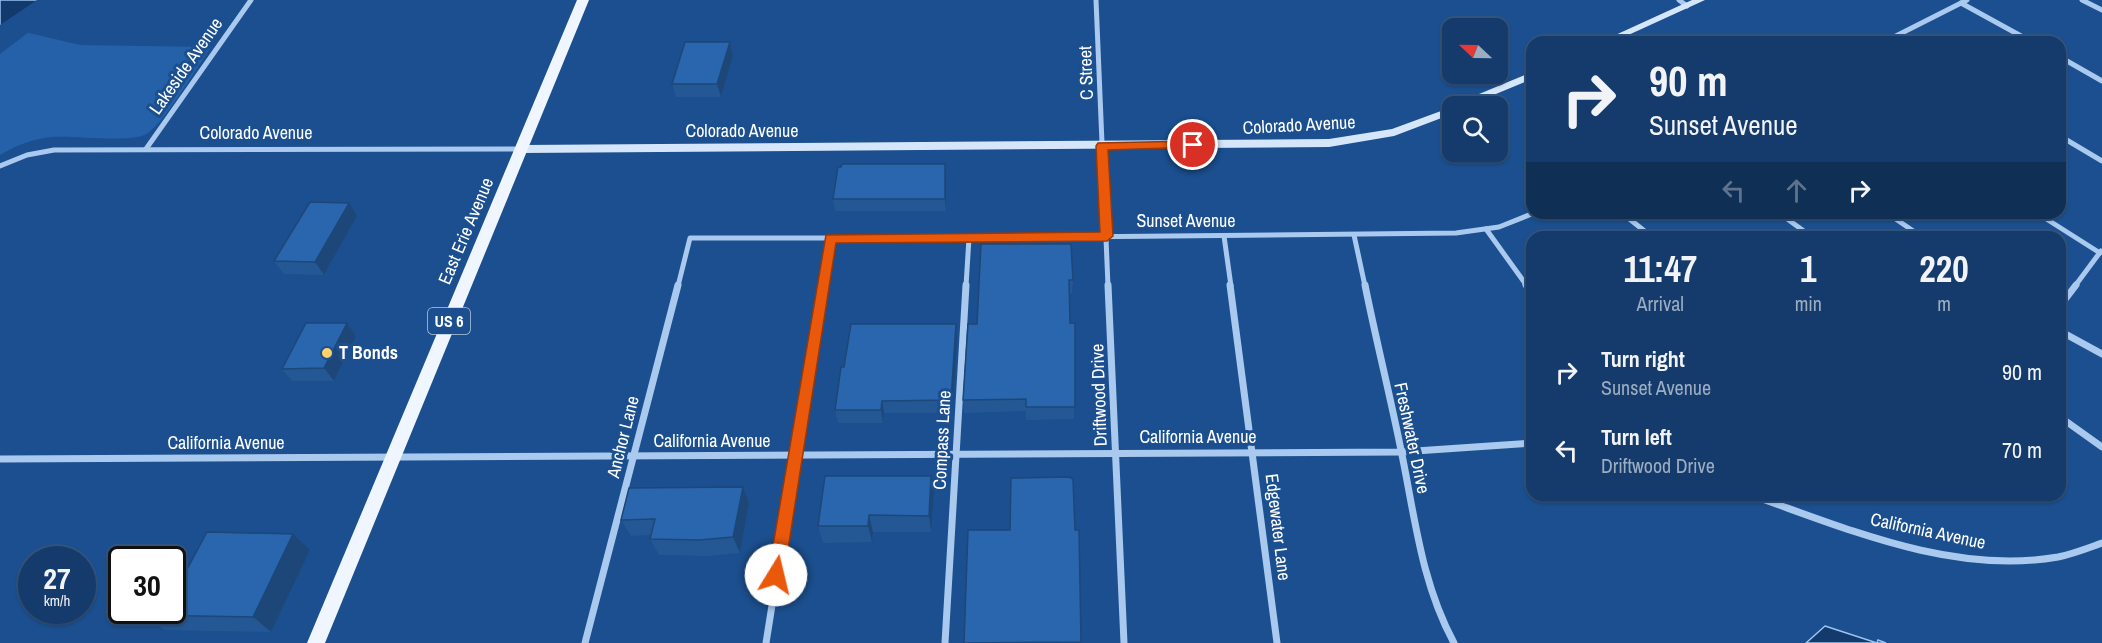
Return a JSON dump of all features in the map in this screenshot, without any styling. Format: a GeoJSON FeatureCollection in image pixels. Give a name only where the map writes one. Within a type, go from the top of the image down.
{"type":"FeatureCollection","features":[{"type":"Feature","properties":{"kind":"main road","name":"East Erie Avenue"},"geometry":{"type":"LineString","coordinates":[[316,643],[391,457],[583,0]]}},
{"type":"Feature","properties":{"kind":"main road"},"geometry":{"type":"LineString","coordinates":[[1617,36],[1683,3],[1700,0]]}},
{"type":"Feature","properties":{"kind":"main road"},"geometry":{"type":"LineString","coordinates":[[1483,96],[1526,78]]}},
{"type":"Feature","properties":{"kind":"main road","name":"Colorado Avenue"},"geometry":{"type":"LineString","coordinates":[[522,149],[1102,146],[1340,142],[1394,132],[1442,114]]}},
{"type":"Feature","properties":{"kind":"street","name":"Lakeside Avenue"},"geometry":{"type":"LineString","coordinates":[[146,149],[251,0]]}},
{"type":"Feature","properties":{"kind":"street","name":"C Street"},"geometry":{"type":"LineString","coordinates":[[1096,0],[1102,146]]}},
{"type":"Feature","properties":{"kind":"street"},"geometry":{"type":"LineString","coordinates":[[2082,0],[2102,10]]}},
{"type":"Feature","properties":{"kind":"street"},"geometry":{"type":"LineString","coordinates":[[1897,36],[1964,1],[2022,36]]}},
{"type":"Feature","properties":{"kind":"street"},"geometry":{"type":"LineString","coordinates":[[2066,60],[2102,81]]}},
{"type":"Feature","properties":{"kind":"street"},"geometry":{"type":"LineString","coordinates":[[2066,140],[2102,161]]}},
{"type":"Feature","properties":{"kind":"street","name":"Driftwood Drive"},"geometry":{"type":"LineString","coordinates":[[1102,146],[1124,643]]}},
{"type":"Feature","properties":{"kind":"street","name":"Colorado Avenue"},"geometry":{"type":"LineString","coordinates":[[0,166],[27,154],[54,150],[522,149]]}},
{"type":"Feature","properties":{"kind":"street","name":"Sunset Avenue"},"geometry":{"type":"LineString","coordinates":[[690,238],[969,238],[1456,233],[1486,230],[1526,216]]}},
{"type":"Feature","properties":{"kind":"street"},"geometry":{"type":"LineString","coordinates":[[1630,219],[1644,231]]}},
{"type":"Feature","properties":{"kind":"street"},"geometry":{"type":"LineString","coordinates":[[1787,219],[1804,231]]}},
{"type":"Feature","properties":{"kind":"street"},"geometry":{"type":"LineString","coordinates":[[1896,219],[1913,231]]}},
{"type":"Feature","properties":{"kind":"street"},"geometry":{"type":"LineString","coordinates":[[2047,219],[2101,252],[2066,298]]}},
{"type":"Feature","properties":{"kind":"street"},"geometry":{"type":"LineString","coordinates":[[1486,230],[1526,284]]}},
{"type":"Feature","properties":{"kind":"street","name":"Freshwater Drive"},"geometry":{"type":"LineString","coordinates":[[1354,235],[1426,578],[1440,616],[1454,643]]}},
{"type":"Feature","properties":{"kind":"street","name":"Edgewater Lane"},"geometry":{"type":"LineString","coordinates":[[1224,236],[1277,643]]}},
{"type":"Feature","properties":{"kind":"street","name":"Anchor Lane"},"geometry":{"type":"LineString","coordinates":[[585,643],[690,238]]}},
{"type":"Feature","properties":{"kind":"street"},"geometry":{"type":"LineString","coordinates":[[766,643],[830,238]]}},
{"type":"Feature","properties":{"kind":"street","name":"Compass Lane"},"geometry":{"type":"LineString","coordinates":[[945,643],[969,238]]}},
{"type":"Feature","properties":{"kind":"street"},"geometry":{"type":"LineString","coordinates":[[2066,334],[2102,354]]}},
{"type":"Feature","properties":{"kind":"street"},"geometry":{"type":"LineString","coordinates":[[2066,421],[2102,447]]}},
{"type":"Feature","properties":{"kind":"street","name":"California Avenue"},"geometry":{"type":"LineString","coordinates":[[0,459],[1401,452],[1526,443]]}},
{"type":"Feature","properties":{"kind":"street","name":"California Avenue"},"geometry":{"type":"LineString","coordinates":[[1769,501],[1857,531],[1954,556],[1984,561],[2037,560],[2068,554],[2102,543]]}},
{"type":"Feature","properties":{"kind":"shaded area"},"geometry":{"type":"Polygon","coordinates":[[[0,0],[68,0],[0,51],[0,0]]]}},
{"type":"Feature","properties":{"kind":"shaded area"},"geometry":{"type":"Polygon","coordinates":[[[25,32],[80,45],[211,47],[172,105],[148,133],[130,138],[39,139],[0,155],[0,51],[25,32]]]}},
{"type":"Feature","properties":{"kind":"shaded area"},"geometry":{"type":"Polygon","coordinates":[[[1825,626],[1877,643],[1806,643],[1825,626]]]}},
{"type":"Feature","properties":{"kind":"pier"},"geometry":{"type":"Polygon","coordinates":[[[37,0],[71,0],[0,54],[0,25],[37,0]]]}},
{"type":"Feature","properties":{"kind":"building"},"geometry":{"type":"Polygon","coordinates":[[[685,42],[730,42],[717,84],[672,84],[685,42]]]}},
{"type":"Feature","properties":{"kind":"building"},"geometry":{"type":"Polygon","coordinates":[[[842,164],[945,164],[945,199],[833,199],[838,167],[842,164]]]}},
{"type":"Feature","properties":{"kind":"building"},"geometry":{"type":"Polygon","coordinates":[[[310,202],[349,203],[315,262],[274,261],[310,202]]]}},
{"type":"Feature","properties":{"kind":"building"},"geometry":{"type":"Polygon","coordinates":[[[981,244],[1071,244],[1073,280],[1069,280],[1070,323],[1075,323],[1075,407],[1026,407],[1026,399],[963,400],[968,324],[977,324],[981,244]]]}},
{"type":"Feature","properties":{"kind":"building"},"geometry":{"type":"Polygon","coordinates":[[[306,323],[347,323],[324,368],[282,369],[306,323]]]}},
{"type":"Feature","properties":{"kind":"building"},"geometry":{"type":"Polygon","coordinates":[[[851,324],[956,324],[951,400],[882,401],[881,410],[835,410],[841,367],[844,367],[851,324]]]}},
{"type":"Feature","properties":{"kind":"building"},"geometry":{"type":"Polygon","coordinates":[[[825,476],[931,476],[929,516],[869,515],[868,526],[818,526],[825,476]]]}},
{"type":"Feature","properties":{"kind":"building"},"geometry":{"type":"Polygon","coordinates":[[[1069,477],[1073,479],[1075,530],[1079,530],[1081,642],[964,643],[968,530],[1010,530],[1011,478],[1069,477]]]}},
{"type":"Feature","properties":{"kind":"building"},"geometry":{"type":"Polygon","coordinates":[[[743,487],[733,537],[700,540],[650,539],[655,519],[621,520],[629,488],[743,487]]]}},
{"type":"Feature","properties":{"kind":"building"},"geometry":{"type":"Polygon","coordinates":[[[207,532],[293,534],[253,617],[186,616],[186,571],[207,532]]]}},
{"type":"Feature","properties":{"kind":"place","name":"T Bonds"},"geometry":{"type":"Point","coordinates":[327,353]}},
{"type":"Feature","properties":{"kind":"route"},"geometry":{"type":"LineString","coordinates":[[776,575],[830,238],[1107,236],[1102,146],[1193,145]]}}]}
